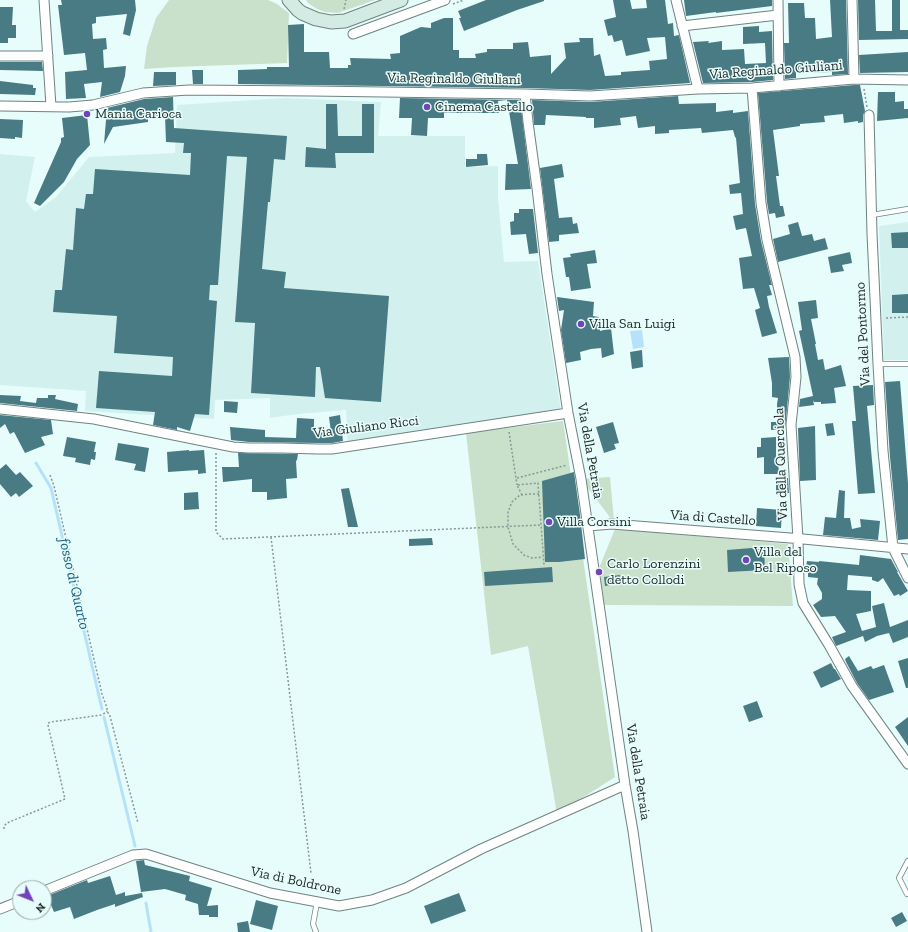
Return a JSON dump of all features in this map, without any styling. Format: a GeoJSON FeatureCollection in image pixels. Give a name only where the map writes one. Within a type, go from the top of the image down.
{"type":"FeatureCollection","features":[{"type":"Feature","properties":{"kind":"main road"},"geometry":{"type":"LineString","coordinates":[[289,0],[298,10],[309,16],[327,22],[345,21],[401,0]]}},
{"type":"Feature","properties":{"kind":"main road"},"geometry":{"type":"LineString","coordinates":[[298,0],[309,16]]}},
{"type":"Feature","properties":{"kind":"street"},"geometry":{"type":"LineString","coordinates":[[44,0],[51,106]]}},
{"type":"Feature","properties":{"kind":"street"},"geometry":{"type":"LineString","coordinates":[[353,34],[445,0]]}},
{"type":"Feature","properties":{"kind":"street"},"geometry":{"type":"LineString","coordinates":[[676,0],[698,89]]}},
{"type":"Feature","properties":{"kind":"street"},"geometry":{"type":"LineString","coordinates":[[778,0],[778,86]]}},
{"type":"Feature","properties":{"kind":"street"},"geometry":{"type":"LineString","coordinates":[[852,0],[854,79]]}},
{"type":"Feature","properties":{"kind":"street"},"geometry":{"type":"LineString","coordinates":[[682,26],[778,15]]}},
{"type":"Feature","properties":{"kind":"street"},"geometry":{"type":"LineString","coordinates":[[0,56],[48,56]]}},
{"type":"Feature","properties":{"kind":"street","name":"Via Reginaldo Giuliani"},"geometry":{"type":"LineString","coordinates":[[0,106],[93,105],[143,93],[189,90],[590,96],[698,89],[752,88],[854,79],[908,80]]}},
{"type":"Feature","properties":{"kind":"street","name":"Via della Querciola"},"geometry":{"type":"LineString","coordinates":[[752,88],[761,203],[767,240],[796,357],[796,377],[791,425],[798,539],[799,584],[803,603],[852,686],[908,764]]}},
{"type":"Feature","properties":{"kind":"street","name":"Via della Petraia"},"geometry":{"type":"LineString","coordinates":[[525,94],[546,274],[568,413],[581,479],[647,932]]}},
{"type":"Feature","properties":{"kind":"street","name":"Via del Pontormo"},"geometry":{"type":"LineString","coordinates":[[869,115],[876,318],[883,451],[893,548],[908,578]]}},
{"type":"Feature","properties":{"kind":"street","name":"Via Giuliano Ricci"},"geometry":{"type":"LineString","coordinates":[[0,409],[94,420],[249,448],[317,450],[568,413]]}},
{"type":"Feature","properties":{"kind":"street","name":"Via di Castello"},"geometry":{"type":"LineString","coordinates":[[588,526],[612,524],[908,549]]}},
{"type":"Feature","properties":{"kind":"street","name":"Via di Boldrone"},"geometry":{"type":"LineString","coordinates":[[52,888],[134,855],[146,854],[270,893],[339,906],[372,900],[406,888],[481,849],[625,784]]}},
{"type":"Feature","properties":{"kind":"street"},"geometry":{"type":"LineString","coordinates":[[0,909],[12,904]]}},
{"type":"Feature","properties":{"kind":"lane"},"geometry":{"type":"LineString","coordinates":[[872,215],[908,209]]}},
{"type":"Feature","properties":{"kind":"lane"},"geometry":{"type":"LineString","coordinates":[[878,364],[908,364]]}},
{"type":"Feature","properties":{"kind":"lane"},"geometry":{"type":"LineString","coordinates":[[907,894],[899,878],[908,861]]}},
{"type":"Feature","properties":{"kind":"lane"},"geometry":{"type":"LineString","coordinates":[[316,932],[313,924],[317,902]]}},
{"type":"Feature","properties":{"kind":"path"},"geometry":{"type":"LineString","coordinates":[[344,10],[346,0]]}},
{"type":"Feature","properties":{"kind":"path"},"geometry":{"type":"LineString","coordinates":[[863,84],[869,115]]}},
{"type":"Feature","properties":{"kind":"path"},"geometry":{"type":"LineString","coordinates":[[876,318],[908,317]]}},
{"type":"Feature","properties":{"kind":"path"},"geometry":{"type":"LineString","coordinates":[[508,431],[517,485],[522,495]]}},
{"type":"Feature","properties":{"kind":"path"},"geometry":{"type":"LineString","coordinates":[[216,443],[216,532],[222,539],[541,525]]}},
{"type":"Feature","properties":{"kind":"path"},"geometry":{"type":"LineString","coordinates":[[516,478],[567,465]]}},
{"type":"Feature","properties":{"kind":"path"},"geometry":{"type":"LineString","coordinates":[[50,475],[56,494],[102,694],[110,716],[138,823]]}},
{"type":"Feature","properties":{"kind":"path"},"geometry":{"type":"LineString","coordinates":[[517,485],[538,483],[544,565]]}},
{"type":"Feature","properties":{"kind":"path"},"geometry":{"type":"LineString","coordinates":[[539,494],[520,495],[512,502],[508,512],[508,527],[513,544],[524,555],[532,558],[543,557]]}},
{"type":"Feature","properties":{"kind":"path"},"geometry":{"type":"LineString","coordinates":[[271,537],[311,874]]}},
{"type":"Feature","properties":{"kind":"path"},"geometry":{"type":"LineString","coordinates":[[4,829],[4,826],[7,823],[65,799],[48,723],[101,714],[107,711]]}},
{"type":"Feature","properties":{"kind":"shaded area"},"geometry":{"type":"Polygon","coordinates":[[[285,98],[381,102],[378,136],[465,136],[465,167],[498,166],[498,198],[504,262],[538,261],[562,417],[348,448],[346,410],[270,418],[270,398],[215,400],[214,419],[85,411],[86,391],[0,385],[0,154],[35,157],[26,201],[35,212],[56,197],[89,157],[175,153],[177,105],[285,98]]]}},
{"type":"Feature","properties":{"kind":"shaded area"},"geometry":{"type":"Polygon","coordinates":[[[908,222],[908,360],[884,360],[879,226],[908,222]]]}},
{"type":"Feature","properties":{"kind":"green space"},"geometry":{"type":"Polygon","coordinates":[[[169,0],[268,0],[277,4],[289,13],[287,63],[144,69],[147,46],[156,18],[169,0]]]}},
{"type":"Feature","properties":{"kind":"green space"},"geometry":{"type":"Polygon","coordinates":[[[306,0],[375,0],[338,13],[325,12],[317,9],[306,0]]]}},
{"type":"Feature","properties":{"kind":"green space"},"geometry":{"type":"Polygon","coordinates":[[[563,421],[615,777],[557,814],[528,646],[491,655],[466,433],[563,421]]]}},
{"type":"Feature","properties":{"kind":"green space"},"geometry":{"type":"Polygon","coordinates":[[[610,477],[614,520],[612,520],[581,479],[610,477]]]}},
{"type":"Feature","properties":{"kind":"green space"},"geometry":{"type":"Polygon","coordinates":[[[615,529],[788,544],[793,606],[603,605],[597,573],[615,529]]]}},
{"type":"Feature","properties":{"kind":"water"},"geometry":{"type":"Polygon","coordinates":[[[642,330],[644,347],[633,349],[630,331],[642,330]]]}},
{"type":"Feature","properties":{"kind":"building"},"geometry":{"type":"Polygon","coordinates":[[[61,0],[135,0],[136,10],[130,36],[123,34],[127,14],[96,17],[96,23],[92,24],[93,39],[106,38],[107,49],[103,50],[104,68],[126,66],[125,76],[120,92],[100,97],[102,82],[84,84],[86,98],[66,99],[65,72],[87,70],[85,53],[64,55],[58,5],[62,5],[61,0]]]}},
{"type":"Feature","properties":{"kind":"building"},"geometry":{"type":"Polygon","coordinates":[[[486,0],[544,1],[464,31],[458,11],[486,0]]]}},
{"type":"Feature","properties":{"kind":"building"},"geometry":{"type":"Polygon","coordinates":[[[613,0],[630,0],[632,9],[647,8],[646,0],[665,0],[668,24],[673,23],[674,36],[679,35],[690,83],[590,90],[238,84],[238,70],[267,69],[267,67],[289,67],[288,25],[304,24],[304,52],[329,52],[330,68],[348,68],[348,65],[351,65],[350,58],[391,59],[390,54],[400,53],[400,36],[421,27],[431,28],[431,23],[444,18],[453,18],[453,50],[459,50],[459,58],[476,58],[475,54],[487,52],[487,49],[513,49],[513,43],[528,42],[530,57],[551,55],[551,74],[566,58],[564,43],[580,42],[579,38],[593,38],[594,56],[600,54],[605,76],[621,75],[621,72],[650,70],[649,61],[667,59],[665,37],[647,38],[650,51],[626,56],[622,40],[614,42],[612,35],[608,36],[604,20],[616,17],[613,0]]]}},
{"type":"Feature","properties":{"kind":"building"},"geometry":{"type":"Polygon","coordinates":[[[684,0],[772,0],[772,6],[686,16],[684,0]]]}},
{"type":"Feature","properties":{"kind":"building"},"geometry":{"type":"Polygon","coordinates":[[[830,0],[846,0],[848,74],[832,75],[832,72],[796,73],[796,78],[785,79],[784,43],[789,43],[788,3],[804,3],[805,18],[815,18],[816,39],[832,37],[830,0]]]}},
{"type":"Feature","properties":{"kind":"building"},"geometry":{"type":"Polygon","coordinates":[[[858,0],[875,0],[876,31],[892,31],[892,0],[900,0],[900,30],[908,30],[908,39],[859,40],[858,0]]]}},
{"type":"Feature","properties":{"kind":"building"},"geometry":{"type":"Polygon","coordinates":[[[0,7],[13,7],[12,25],[16,25],[16,38],[8,38],[8,43],[0,43],[0,7]]]}},
{"type":"Feature","properties":{"kind":"building"},"geometry":{"type":"Polygon","coordinates":[[[759,26],[759,32],[772,31],[773,80],[703,83],[693,42],[709,41],[708,43],[722,41],[722,50],[744,49],[745,64],[766,63],[765,43],[743,44],[743,27],[759,26]]]}},
{"type":"Feature","properties":{"kind":"building"},"geometry":{"type":"Polygon","coordinates":[[[908,52],[908,72],[860,73],[859,55],[908,52]]]}},
{"type":"Feature","properties":{"kind":"building"},"geometry":{"type":"Polygon","coordinates":[[[0,62],[42,62],[43,71],[0,70],[0,62]]]}},
{"type":"Feature","properties":{"kind":"building"},"geometry":{"type":"Polygon","coordinates":[[[192,70],[203,70],[203,84],[193,84],[192,70]]]}},
{"type":"Feature","properties":{"kind":"building"},"geometry":{"type":"Polygon","coordinates":[[[154,72],[176,72],[176,85],[153,86],[154,72]]]}},
{"type":"Feature","properties":{"kind":"building"},"geometry":{"type":"Polygon","coordinates":[[[0,81],[33,85],[33,88],[36,88],[35,95],[0,94],[0,81]]]}},
{"type":"Feature","properties":{"kind":"building"},"geometry":{"type":"Polygon","coordinates":[[[860,85],[865,111],[863,115],[863,122],[858,123],[858,121],[844,123],[843,114],[824,116],[825,122],[800,124],[800,126],[773,130],[779,176],[776,176],[780,206],[783,206],[785,216],[776,218],[775,213],[769,214],[758,93],[860,85]]]}},
{"type":"Feature","properties":{"kind":"building"},"geometry":{"type":"Polygon","coordinates":[[[878,92],[895,92],[895,102],[904,101],[904,109],[908,109],[908,118],[877,121],[878,92]]]}},
{"type":"Feature","properties":{"kind":"building"},"geometry":{"type":"Polygon","coordinates":[[[678,96],[679,104],[716,103],[716,112],[733,110],[733,113],[748,111],[755,204],[761,241],[772,285],[769,285],[772,295],[767,296],[777,333],[762,337],[755,310],[760,308],[754,288],[743,289],[739,258],[752,256],[746,228],[736,230],[733,216],[743,214],[741,193],[730,194],[729,185],[740,183],[736,138],[733,130],[702,133],[701,128],[669,130],[669,133],[655,134],[655,126],[638,128],[636,116],[620,118],[621,125],[594,128],[594,118],[546,115],[545,125],[534,125],[532,100],[590,102],[678,96]]]}},
{"type":"Feature","properties":{"kind":"building"},"geometry":{"type":"Polygon","coordinates":[[[173,97],[174,128],[287,136],[285,160],[274,159],[270,202],[268,202],[262,269],[286,272],[284,288],[389,296],[381,402],[325,398],[320,367],[316,367],[315,397],[251,393],[255,323],[235,322],[247,157],[227,156],[218,285],[210,285],[209,300],[217,301],[209,415],[195,414],[190,431],[177,427],[177,430],[153,425],[155,412],[96,408],[99,371],[172,376],[173,357],[114,353],[117,316],[53,312],[55,290],[62,290],[66,249],[73,250],[76,208],[84,209],[86,194],[93,194],[95,169],[190,175],[191,153],[183,153],[184,143],[166,142],[165,116],[148,116],[148,122],[113,127],[104,144],[107,108],[144,99],[173,97]]]}},
{"type":"Feature","properties":{"kind":"building"},"geometry":{"type":"Polygon","coordinates":[[[400,98],[520,100],[531,189],[505,190],[506,164],[518,164],[507,100],[498,101],[499,113],[444,113],[444,118],[428,118],[427,136],[411,135],[412,118],[399,118],[400,98]]]}},
{"type":"Feature","properties":{"kind":"building"},"geometry":{"type":"Polygon","coordinates":[[[326,104],[337,104],[338,136],[362,136],[362,104],[374,104],[374,153],[335,153],[336,168],[305,167],[306,147],[326,149],[326,104]]]}},
{"type":"Feature","properties":{"kind":"building"},"geometry":{"type":"Polygon","coordinates":[[[87,115],[90,145],[77,159],[64,182],[40,206],[34,203],[61,142],[61,138],[64,137],[62,118],[87,115]]]}},
{"type":"Feature","properties":{"kind":"building"},"geometry":{"type":"Polygon","coordinates":[[[0,119],[23,120],[22,138],[0,138],[0,119]]]}},
{"type":"Feature","properties":{"kind":"building"},"geometry":{"type":"Polygon","coordinates":[[[477,154],[487,154],[488,165],[466,167],[466,159],[477,159],[477,154]]]}},
{"type":"Feature","properties":{"kind":"building"},"geometry":{"type":"Polygon","coordinates":[[[562,164],[564,177],[554,179],[559,218],[572,217],[573,224],[577,223],[579,233],[559,235],[559,241],[549,242],[540,168],[562,164]]]}},
{"type":"Feature","properties":{"kind":"building"},"geometry":{"type":"Polygon","coordinates":[[[519,209],[533,209],[538,253],[529,254],[526,234],[511,235],[510,222],[514,221],[514,213],[519,213],[519,209]]]}},
{"type":"Feature","properties":{"kind":"building"},"geometry":{"type":"Polygon","coordinates":[[[798,222],[802,236],[812,234],[814,241],[825,238],[828,249],[778,262],[773,239],[790,234],[788,225],[798,222]]]}},
{"type":"Feature","properties":{"kind":"building"},"geometry":{"type":"Polygon","coordinates":[[[908,232],[908,248],[892,248],[891,233],[908,232]]]}},
{"type":"Feature","properties":{"kind":"building"},"geometry":{"type":"Polygon","coordinates":[[[595,250],[597,263],[587,264],[591,288],[571,291],[569,277],[566,277],[563,258],[571,257],[570,254],[595,250]]]}},
{"type":"Feature","properties":{"kind":"building"},"geometry":{"type":"Polygon","coordinates":[[[850,252],[852,263],[842,265],[844,271],[831,273],[828,257],[850,252]]]}},
{"type":"Feature","properties":{"kind":"building"},"geometry":{"type":"Polygon","coordinates":[[[908,294],[908,313],[892,313],[892,295],[908,294]]]}},
{"type":"Feature","properties":{"kind":"building","name":"Villa San Luigi"},"geometry":{"type":"Polygon","coordinates":[[[557,297],[594,302],[593,316],[599,317],[600,331],[611,328],[614,354],[602,358],[601,348],[591,349],[580,352],[581,360],[566,363],[561,330],[564,310],[559,311],[557,297]]]}},
{"type":"Feature","properties":{"kind":"building"},"geometry":{"type":"Polygon","coordinates":[[[816,300],[818,318],[811,319],[818,360],[823,359],[825,370],[841,365],[846,386],[834,388],[836,403],[821,404],[821,402],[814,402],[813,400],[814,405],[799,407],[800,399],[813,396],[799,331],[802,330],[798,302],[816,300]]]}},
{"type":"Feature","properties":{"kind":"building"},"geometry":{"type":"Polygon","coordinates":[[[642,350],[643,367],[632,369],[630,352],[642,350]]]}},
{"type":"Feature","properties":{"kind":"building"},"geometry":{"type":"Polygon","coordinates":[[[789,357],[790,377],[785,429],[771,430],[771,422],[777,422],[778,398],[772,397],[772,383],[768,358],[789,357]]]}},
{"type":"Feature","properties":{"kind":"building"},"geometry":{"type":"Polygon","coordinates":[[[900,381],[908,483],[908,539],[898,540],[885,382],[900,381]]]}},
{"type":"Feature","properties":{"kind":"building"},"geometry":{"type":"Polygon","coordinates":[[[873,385],[874,405],[867,406],[875,493],[858,494],[852,421],[856,421],[853,386],[873,385]]]}},
{"type":"Feature","properties":{"kind":"building"},"geometry":{"type":"Polygon","coordinates":[[[0,395],[21,396],[20,401],[36,403],[37,398],[48,398],[48,395],[56,395],[55,399],[78,404],[77,411],[0,403],[0,395]]]}},
{"type":"Feature","properties":{"kind":"building"},"geometry":{"type":"Polygon","coordinates":[[[224,401],[238,402],[237,413],[224,412],[224,401]]]}},
{"type":"Feature","properties":{"kind":"building"},"geometry":{"type":"Polygon","coordinates":[[[0,415],[51,420],[53,434],[41,437],[45,445],[25,453],[14,432],[10,434],[5,424],[0,428],[0,415]]]}},
{"type":"Feature","properties":{"kind":"building"},"geometry":{"type":"Polygon","coordinates":[[[340,415],[343,441],[317,443],[249,442],[231,440],[230,427],[265,430],[265,437],[296,438],[297,418],[314,419],[314,431],[331,432],[329,417],[340,415]]]}},
{"type":"Feature","properties":{"kind":"building"},"geometry":{"type":"Polygon","coordinates":[[[613,422],[619,443],[614,444],[616,449],[604,453],[596,427],[613,422]]]}},
{"type":"Feature","properties":{"kind":"building"},"geometry":{"type":"Polygon","coordinates":[[[833,423],[835,435],[827,436],[825,424],[833,423]]]}},
{"type":"Feature","properties":{"kind":"building"},"geometry":{"type":"Polygon","coordinates":[[[815,426],[816,480],[800,481],[798,428],[815,426]]]}},
{"type":"Feature","properties":{"kind":"building"},"geometry":{"type":"Polygon","coordinates":[[[67,437],[96,442],[94,452],[96,452],[95,460],[91,459],[90,465],[75,462],[76,458],[63,456],[67,437]]]}},
{"type":"Feature","properties":{"kind":"building"},"geometry":{"type":"Polygon","coordinates":[[[776,437],[776,460],[778,460],[779,474],[764,474],[764,457],[757,458],[757,447],[761,447],[761,438],[776,437]]]}},
{"type":"Feature","properties":{"kind":"building"},"geometry":{"type":"Polygon","coordinates":[[[118,443],[149,448],[145,472],[134,470],[136,464],[115,460],[118,443]]]}},
{"type":"Feature","properties":{"kind":"building"},"geometry":{"type":"Polygon","coordinates":[[[204,450],[206,473],[198,474],[198,470],[168,472],[167,452],[204,450]]]}},
{"type":"Feature","properties":{"kind":"building"},"geometry":{"type":"Polygon","coordinates":[[[238,453],[298,454],[296,461],[297,478],[286,479],[287,498],[267,500],[267,492],[252,492],[252,479],[223,482],[222,467],[239,467],[238,453]]]}},
{"type":"Feature","properties":{"kind":"building"},"geometry":{"type":"Polygon","coordinates":[[[6,464],[16,475],[20,472],[33,486],[19,497],[16,493],[11,497],[0,484],[0,469],[6,464]]]}},
{"type":"Feature","properties":{"kind":"building","name":"Villa Corsini"},"geometry":{"type":"Polygon","coordinates":[[[574,472],[585,559],[545,562],[542,481],[574,472]]]}},
{"type":"Feature","properties":{"kind":"building"},"geometry":{"type":"Polygon","coordinates":[[[776,478],[788,478],[789,493],[776,493],[776,478]]]}},
{"type":"Feature","properties":{"kind":"building"},"geometry":{"type":"Polygon","coordinates":[[[349,488],[358,527],[348,527],[341,489],[349,488]]]}},
{"type":"Feature","properties":{"kind":"building"},"geometry":{"type":"Polygon","coordinates":[[[839,490],[845,491],[844,518],[850,518],[852,529],[861,527],[860,519],[880,521],[878,540],[823,535],[825,517],[836,518],[839,490]]]}},
{"type":"Feature","properties":{"kind":"building"},"geometry":{"type":"Polygon","coordinates":[[[198,492],[199,509],[184,510],[184,493],[198,492]]]}},
{"type":"Feature","properties":{"kind":"building"},"geometry":{"type":"Polygon","coordinates":[[[757,508],[782,510],[781,528],[756,526],[757,508]]]}},
{"type":"Feature","properties":{"kind":"building"},"geometry":{"type":"Polygon","coordinates":[[[432,538],[433,545],[409,546],[409,539],[432,538]]]}},
{"type":"Feature","properties":{"kind":"building","name":"Villa del Bel Riposo"},"geometry":{"type":"Polygon","coordinates":[[[764,547],[765,570],[728,572],[727,550],[764,547]]]}},
{"type":"Feature","properties":{"kind":"building"},"geometry":{"type":"Polygon","coordinates":[[[860,555],[891,559],[908,591],[900,596],[899,594],[894,596],[883,578],[878,582],[872,580],[872,577],[848,575],[847,590],[871,591],[871,611],[856,614],[862,631],[876,627],[872,606],[884,603],[890,627],[908,620],[908,637],[893,643],[889,633],[877,636],[865,642],[863,636],[836,646],[832,637],[846,632],[835,616],[821,617],[813,605],[822,599],[822,593],[817,584],[818,578],[808,577],[808,573],[805,572],[807,561],[859,565],[860,555]]]}},
{"type":"Feature","properties":{"kind":"building"},"geometry":{"type":"Polygon","coordinates":[[[552,567],[553,582],[485,586],[484,572],[552,567]]]}},
{"type":"Feature","properties":{"kind":"building"},"geometry":{"type":"Polygon","coordinates":[[[620,575],[621,583],[605,586],[604,577],[620,575]]]}},
{"type":"Feature","properties":{"kind":"building"},"geometry":{"type":"Polygon","coordinates":[[[849,656],[858,671],[871,666],[873,669],[884,665],[894,692],[869,700],[857,683],[846,662],[845,659],[849,656]]]}},
{"type":"Feature","properties":{"kind":"building"},"geometry":{"type":"Polygon","coordinates":[[[908,658],[908,688],[906,688],[898,661],[908,658]]]}},
{"type":"Feature","properties":{"kind":"building"},"geometry":{"type":"Polygon","coordinates":[[[831,663],[841,679],[821,688],[813,672],[831,663]]]}},
{"type":"Feature","properties":{"kind":"building"},"geometry":{"type":"Polygon","coordinates":[[[757,701],[763,717],[749,722],[743,706],[757,701]]]}},
{"type":"Feature","properties":{"kind":"building"},"geometry":{"type":"Polygon","coordinates":[[[908,717],[908,746],[895,727],[908,717]]]}},
{"type":"Feature","properties":{"kind":"building"},"geometry":{"type":"Polygon","coordinates":[[[144,860],[145,865],[190,876],[189,881],[212,888],[207,906],[218,905],[218,917],[199,915],[198,904],[185,900],[186,895],[165,889],[141,892],[136,861],[144,860]]]}},
{"type":"Feature","properties":{"kind":"building"},"geometry":{"type":"Polygon","coordinates":[[[110,876],[116,895],[125,892],[125,896],[142,893],[143,897],[115,907],[115,904],[74,919],[70,907],[54,912],[52,907],[52,894],[87,880],[88,883],[110,876]]]}},
{"type":"Feature","properties":{"kind":"building"},"geometry":{"type":"Polygon","coordinates":[[[459,893],[466,911],[431,924],[424,906],[459,893]]]}},
{"type":"Feature","properties":{"kind":"building"},"geometry":{"type":"Polygon","coordinates":[[[256,900],[278,906],[272,930],[250,924],[256,900]]]}},
{"type":"Feature","properties":{"kind":"building"},"geometry":{"type":"Polygon","coordinates":[[[902,912],[907,921],[896,927],[891,918],[902,912]]]}},
{"type":"Feature","properties":{"kind":"building"},"geometry":{"type":"Polygon","coordinates":[[[248,921],[250,932],[238,932],[237,923],[248,921]]]}},
{"type":"Feature","properties":{"kind":"waterway","name":"fosso di Quarto"},"geometry":{"type":"LineString","coordinates":[[36,463],[51,488],[102,709]]}},
{"type":"Feature","properties":{"kind":"waterway","name":"fosso di Quarto"},"geometry":{"type":"LineString","coordinates":[[104,717],[135,846]]}},
{"type":"Feature","properties":{"kind":"waterway","name":"fosso di Quarto"},"geometry":{"type":"LineString","coordinates":[[146,903],[151,932]]}},
{"type":"Feature","properties":{"kind":"place","name":"Cinema Castello"},"geometry":{"type":"Point","coordinates":[427,107]}},
{"type":"Feature","properties":{"kind":"place","name":"Mania Carioca"},"geometry":{"type":"Point","coordinates":[87,114]}},
{"type":"Feature","properties":{"kind":"place","name":"Villa San Luigi"},"geometry":{"type":"Point","coordinates":[581,324]}},
{"type":"Feature","properties":{"kind":"place","name":"Villa Corsini"},"geometry":{"type":"Point","coordinates":[549,522]}},
{"type":"Feature","properties":{"kind":"place","name":"Villa del Bel Riposo"},"geometry":{"type":"Point","coordinates":[746,560]}},
{"type":"Feature","properties":{"kind":"place","name":"Carlo Lorenzini detto Collodi"},"geometry":{"type":"Point","coordinates":[599,572]}}]}
